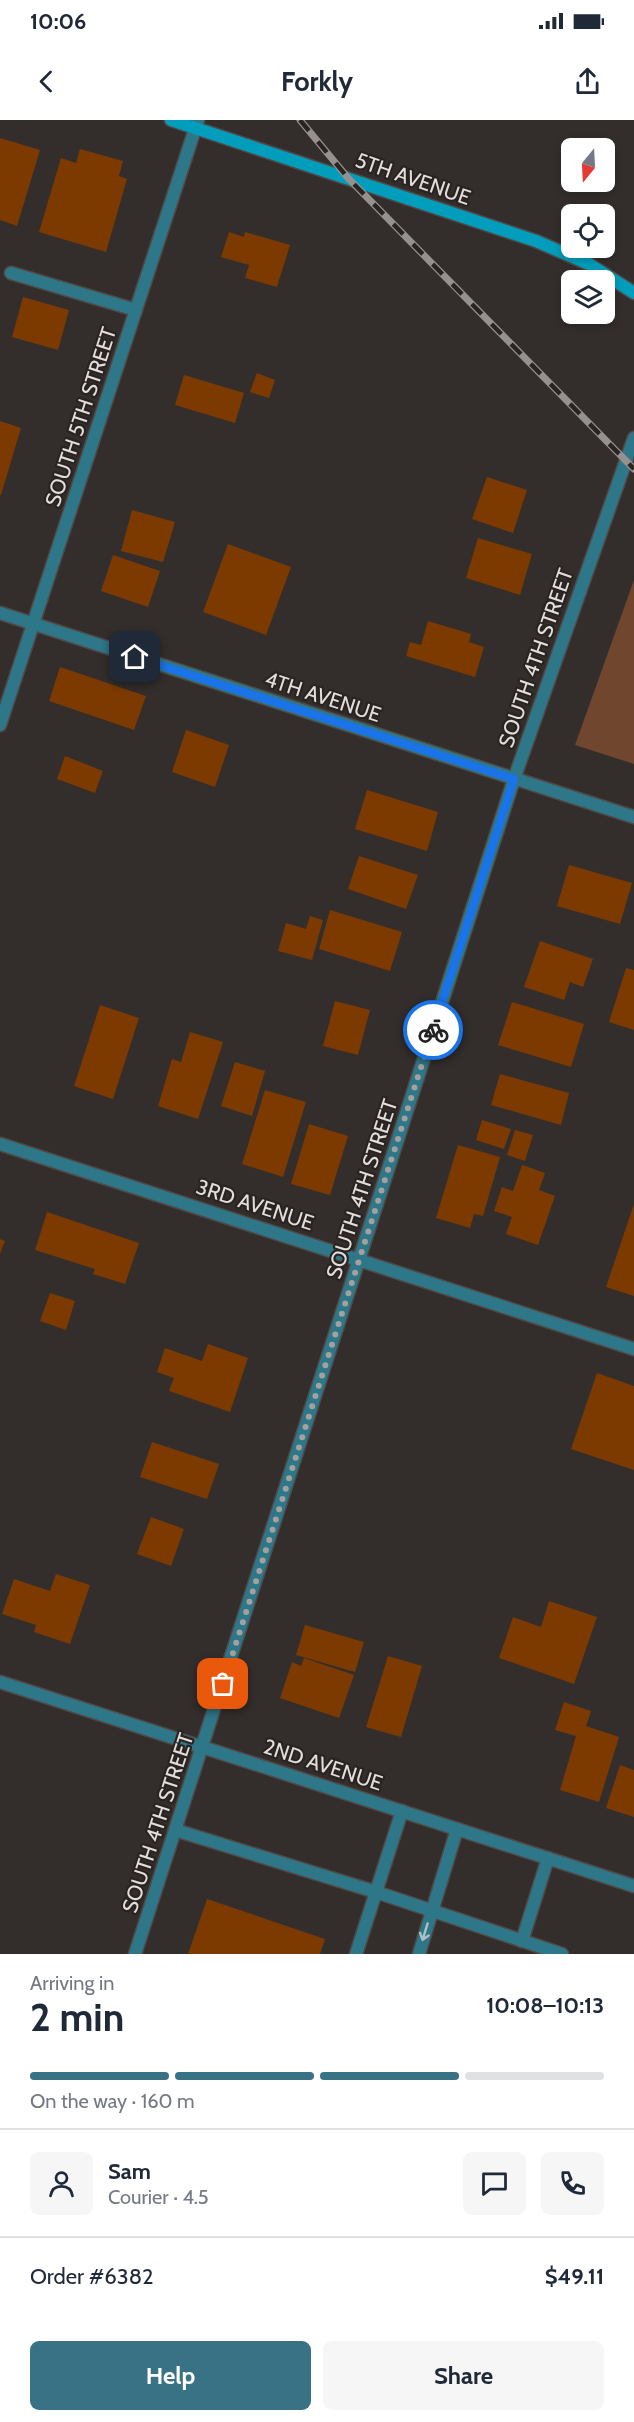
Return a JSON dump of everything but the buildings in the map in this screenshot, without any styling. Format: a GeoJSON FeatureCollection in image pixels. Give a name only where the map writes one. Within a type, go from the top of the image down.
{"type":"FeatureCollection","features":[{"type":"Feature","properties":{"kind":"main road","name":"5TH AVENUE"},"geometry":{"type":"LineString","coordinates":[[171,120],[197,124],[536,242],[589,264],[634,293]]}},
{"type":"Feature","properties":{"kind":"street","name":"SOUTH 5TH STREET"},"geometry":{"type":"LineString","coordinates":[[0,725],[197,124]]}},
{"type":"Feature","properties":{"kind":"street"},"geometry":{"type":"LineString","coordinates":[[12,273],[136,310]]}},
{"type":"Feature","properties":{"kind":"street","name":"SOUTH 4TH STREET"},"geometry":{"type":"LineString","coordinates":[[135,1954],[514,779],[634,438]]}},
{"type":"Feature","properties":{"kind":"street","name":"4TH AVENUE"},"geometry":{"type":"LineString","coordinates":[[0,612],[634,817]]}},
{"type":"Feature","properties":{"kind":"street","name":"3RD AVENUE"},"geometry":{"type":"LineString","coordinates":[[0,1144],[634,1349]]}},
{"type":"Feature","properties":{"kind":"street","name":"2ND AVENUE"},"geometry":{"type":"LineString","coordinates":[[0,1682],[634,1886]]}},
{"type":"Feature","properties":{"kind":"street"},"geometry":{"type":"LineString","coordinates":[[356,1954],[402,1811]]}},
{"type":"Feature","properties":{"kind":"street"},"geometry":{"type":"LineString","coordinates":[[419,1954],[457,1829]]}},
{"type":"Feature","properties":{"kind":"street"},"geometry":{"type":"LineString","coordinates":[[175,1830],[376,1892],[562,1954]]}},
{"type":"Feature","properties":{"kind":"street"},"geometry":{"type":"LineString","coordinates":[[522,1941],[548,1858]]}},
{"type":"Feature","properties":{"kind":"shaded area"},"geometry":{"type":"Polygon","coordinates":[[[634,580],[634,764],[575,745],[634,580]]]}},
{"type":"Feature","properties":{"kind":"railway"},"geometry":{"type":"LineString","coordinates":[[300,120],[348,178],[634,469]]}},
{"type":"Feature","properties":{"kind":"way so far"},"geometry":{"type":"LineString","coordinates":[[223,1684],[433,1030]]}},
{"type":"Feature","properties":{"kind":"route"},"geometry":{"type":"LineString","coordinates":[[135,657],[514,779],[433,1030]]}}]}
